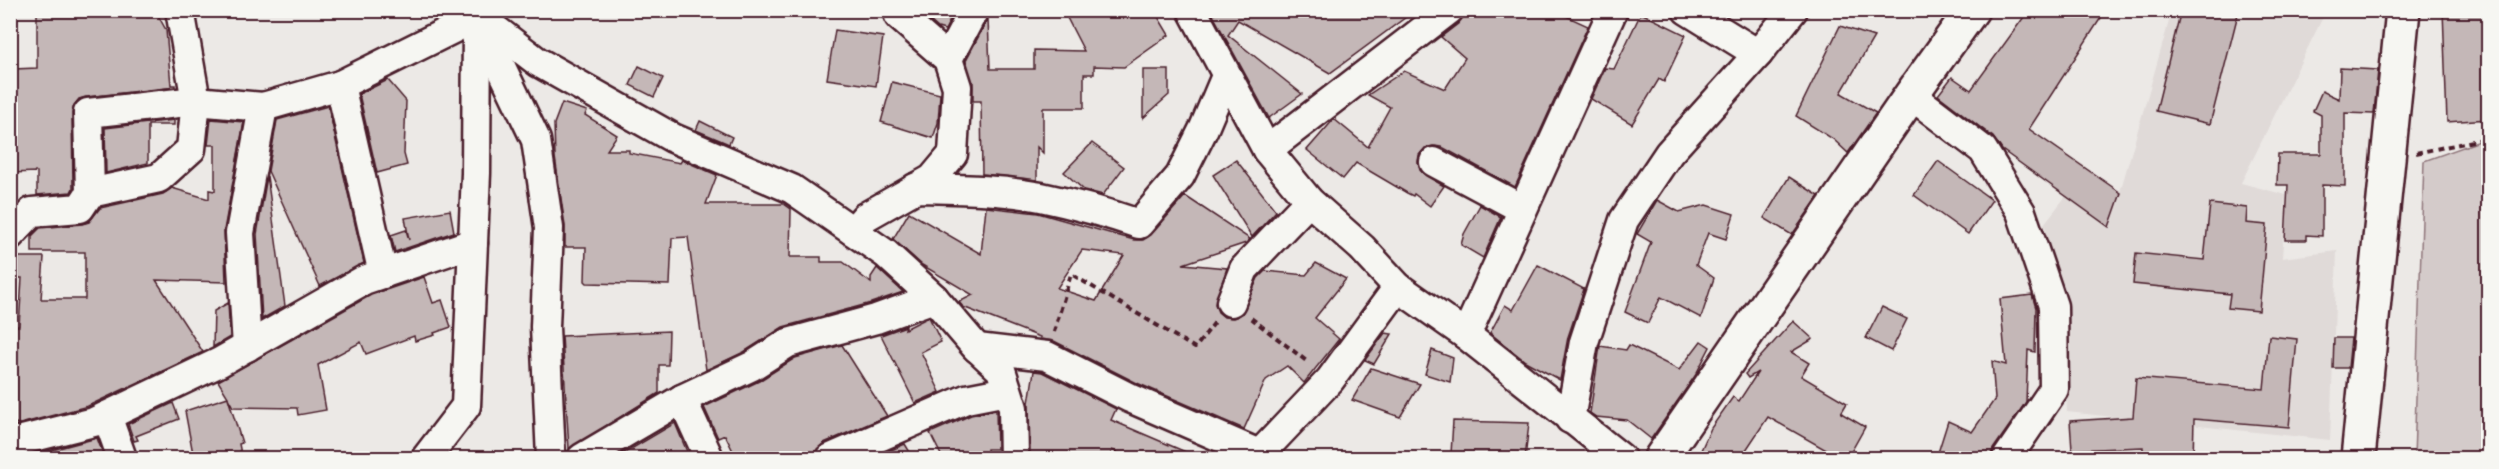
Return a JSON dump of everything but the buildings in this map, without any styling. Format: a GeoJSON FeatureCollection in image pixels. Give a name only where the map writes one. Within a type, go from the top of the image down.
{"type":"FeatureCollection","features":[{"type":"Feature","properties":{"kind":"main road"},"geometry":{"type":"LineString","coordinates":[[1661,459],[1972,10]]}},
{"type":"Feature","properties":{"kind":"main road"},"geometry":{"type":"LineString","coordinates":[[2358,459],[2403,10]]}},
{"type":"Feature","properties":{"kind":"street"},"geometry":{"type":"LineString","coordinates":[[90,193],[159,178],[191,149],[196,101],[180,10]]}},
{"type":"Feature","properties":{"kind":"street"},"geometry":{"type":"LineString","coordinates":[[853,231],[865,217],[932,179],[953,154],[957,87],[948,59],[899,16],[897,10]]}},
{"type":"Feature","properties":{"kind":"street"},"geometry":{"type":"LineString","coordinates":[[948,59],[974,10]]}},
{"type":"Feature","properties":{"kind":"street"},"geometry":{"type":"LineString","coordinates":[[1192,10],[1267,150],[1309,201],[1362,248],[1398,287],[1466,335],[1621,459]]}},
{"type":"Feature","properties":{"kind":"street"},"geometry":{"type":"LineString","coordinates":[[1267,150],[1449,10]]}},
{"type":"Feature","properties":{"kind":"street"},"geometry":{"type":"LineString","coordinates":[[1466,335],[1613,10]]}},
{"type":"Feature","properties":{"kind":"street"},"geometry":{"type":"LineString","coordinates":[[1687,10],[1758,54]]}},
{"type":"Feature","properties":{"kind":"street"},"geometry":{"type":"LineString","coordinates":[[1570,419],[1584,342],[1624,220],[1669,153],[1758,54],[1793,10]]}},
{"type":"Feature","properties":{"kind":"street"},"geometry":{"type":"LineString","coordinates":[[10,235],[32,212],[80,208],[90,193],[87,112],[196,101],[263,107],[339,85],[473,14]]}},
{"type":"Feature","properties":{"kind":"street"},"geometry":{"type":"LineString","coordinates":[[473,14],[538,62],[673,138],[792,189],[885,254],[934,298],[977,348],[1001,370],[1013,408],[1014,459]]}},
{"type":"Feature","properties":{"kind":"street"},"geometry":{"type":"LineString","coordinates":[[426,459],[466,406],[473,243],[473,14]]}},
{"type":"Feature","properties":{"kind":"street"},"geometry":{"type":"LineString","coordinates":[[473,14],[536,140],[549,228],[545,327],[551,459]]}},
{"type":"Feature","properties":{"kind":"street"},"geometry":{"type":"LineString","coordinates":[[915,188],[972,190],[1038,197],[1093,209],[1139,224],[1179,176],[1204,128],[1226,76]]}},
{"type":"Feature","properties":{"kind":"street"},"geometry":{"type":"LineString","coordinates":[[339,85],[382,274]]}},
{"type":"Feature","properties":{"kind":"street"},"geometry":{"type":"LineString","coordinates":[[1911,95],[1983,150],[2021,212],[2053,306],[2054,389],[2007,459]]}},
{"type":"Feature","properties":{"kind":"street"},"geometry":{"type":"LineString","coordinates":[[247,347],[240,233],[263,107]]}},
{"type":"Feature","properties":{"kind":"street"},"geometry":{"type":"LineString","coordinates":[[1434,162],[1522,208]]}},
{"type":"Feature","properties":{"kind":"street"},"geometry":{"type":"LineString","coordinates":[[1231,302],[1244,269],[1309,201]]}},
{"type":"Feature","properties":{"kind":"street"},"geometry":{"type":"LineString","coordinates":[[10,443],[94,422],[220,362],[364,280],[473,243]]}},
{"type":"Feature","properties":{"kind":"street"},"geometry":{"type":"LineString","coordinates":[[977,348],[1047,356],[1130,398],[1258,456],[1330,380],[1398,287]]}},
{"type":"Feature","properties":{"kind":"street"},"geometry":{"type":"LineString","coordinates":[[582,459],[682,399],[752,366],[788,343],[876,319],[934,298]]}},
{"type":"Feature","properties":{"kind":"street"},"geometry":{"type":"LineString","coordinates":[[831,459],[966,399],[1007,391]]}},
{"type":"Feature","properties":{"kind":"street"},"geometry":{"type":"LineString","coordinates":[[682,399],[709,459]]}},
{"type":"Feature","properties":{"kind":"street"},"geometry":{"type":"LineString","coordinates":[[107,416],[122,459]]}},
{"type":"Feature","properties":{"kind":"path"},"geometry":{"type":"LineString","coordinates":[[2387,160],[2488,138]]}},
{"type":"Feature","properties":{"kind":"path"},"geometry":{"type":"LineString","coordinates":[[1047,356],[1071,273],[1195,348],[1231,302],[1330,380]]}},
{"type":"Feature","properties":{"kind":"shaded area"},"geometry":{"type":"Polygon","coordinates":[[[2172,11],[2326,11],[2241,183],[2286,195],[2282,258],[2337,251],[2330,440],[2067,412],[2060,287],[2044,224],[2066,196],[2110,227],[2172,11]]]}},
{"type":"Feature","properties":{"kind":"shaded area"},"geometry":{"type":"Polygon","coordinates":[[[2488,138],[2488,458],[2414,458],[2424,161],[2488,138]]]}}]}
